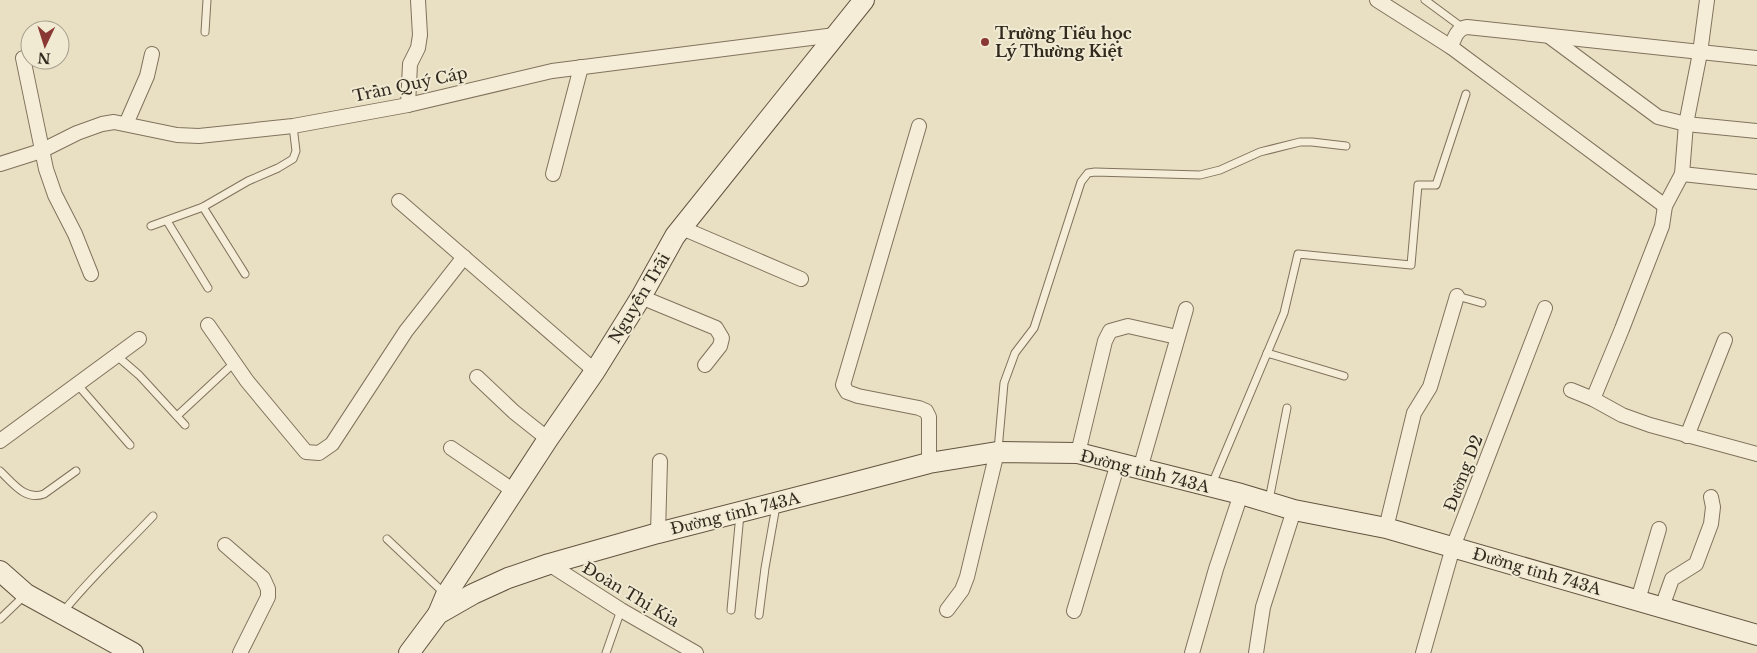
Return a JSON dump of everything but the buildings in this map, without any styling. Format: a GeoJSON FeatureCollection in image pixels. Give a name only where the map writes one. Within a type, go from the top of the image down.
{"type":"FeatureCollection","features":[{"type":"Feature","properties":{"kind":"main road","name":"Nguyễn Trãi"},"geometry":{"type":"LineString","coordinates":[[438,614],[446,595],[595,371],[676,236],[864,0]]}},
{"type":"Feature","properties":{"kind":"main road","name":"Đường tỉnh 743A"},"geometry":{"type":"LineString","coordinates":[[408,653],[438,614],[473,594],[508,578],[549,564],[658,533],[929,463],[997,452],[1078,453],[1240,494],[1294,510],[1386,528],[1757,635]]}},
{"type":"Feature","properties":{"kind":"main road"},"geometry":{"type":"LineString","coordinates":[[0,571],[26,594],[133,653]]}},
{"type":"Feature","properties":{"kind":"street"},"geometry":{"type":"LineString","coordinates":[[408,105],[410,64],[418,48],[420,35],[418,0]]}},
{"type":"Feature","properties":{"kind":"street"},"geometry":{"type":"LineString","coordinates":[[1377,0],[1451,47],[1665,206]]}},
{"type":"Feature","properties":{"kind":"street"},"geometry":{"type":"LineString","coordinates":[[1593,399],[1662,226],[1665,206],[1682,174],[1686,124],[1700,53],[1707,0]]}},
{"type":"Feature","properties":{"kind":"street"},"geometry":{"type":"LineString","coordinates":[[1451,47],[1454,36],[1463,28],[1757,58]]}},
{"type":"Feature","properties":{"kind":"street","name":"Trần Quý Cáp"},"geometry":{"type":"LineString","coordinates":[[0,164],[41,151],[77,133],[102,124],[114,122],[178,135],[199,136],[293,126],[408,105],[543,73],[835,36]]}},
{"type":"Feature","properties":{"kind":"street"},"geometry":{"type":"LineString","coordinates":[[1548,36],[1658,117],[1686,124],[1757,131]]}},
{"type":"Feature","properties":{"kind":"street"},"geometry":{"type":"LineString","coordinates":[[126,124],[147,76],[152,54]]}},
{"type":"Feature","properties":{"kind":"street"},"geometry":{"type":"LineString","coordinates":[[553,174],[581,67]]}},
{"type":"Feature","properties":{"kind":"street"},"geometry":{"type":"LineString","coordinates":[[25,70],[41,151],[55,195],[75,234],[91,274]]}},
{"type":"Feature","properties":{"kind":"street"},"geometry":{"type":"LineString","coordinates":[[919,126],[843,385],[847,392],[858,396],[926,411],[929,418],[929,463]]}},
{"type":"Feature","properties":{"kind":"street"},"geometry":{"type":"LineString","coordinates":[[1682,174],[1757,182]]}},
{"type":"Feature","properties":{"kind":"street"},"geometry":{"type":"LineString","coordinates":[[400,201],[595,371]]}},
{"type":"Feature","properties":{"kind":"street"},"geometry":{"type":"LineString","coordinates":[[682,228],[801,279]]}},
{"type":"Feature","properties":{"kind":"street"},"geometry":{"type":"LineString","coordinates":[[208,325],[247,381],[306,452],[319,453],[332,444],[406,331],[464,257]]}},
{"type":"Feature","properties":{"kind":"street"},"geometry":{"type":"LineString","coordinates":[[1386,528],[1414,413],[1430,387],[1457,296]]}},
{"type":"Feature","properties":{"kind":"street"},"geometry":{"type":"LineString","coordinates":[[641,297],[716,328],[722,338],[720,346],[705,365]]}},
{"type":"Feature","properties":{"kind":"street","name":"Đường D2"},"geometry":{"type":"LineString","coordinates":[[1422,653],[1453,547],[1545,308]]}},
{"type":"Feature","properties":{"kind":"street"},"geometry":{"type":"LineString","coordinates":[[1140,469],[1186,309]]}},
{"type":"Feature","properties":{"kind":"street"},"geometry":{"type":"LineString","coordinates":[[1078,453],[1105,341],[1110,331],[1128,326],[1177,337]]}},
{"type":"Feature","properties":{"kind":"street"},"geometry":{"type":"LineString","coordinates":[[0,441],[139,339]]}},
{"type":"Feature","properties":{"kind":"street"},"geometry":{"type":"LineString","coordinates":[[1687,436],[1725,340]]}},
{"type":"Feature","properties":{"kind":"street"},"geometry":{"type":"LineString","coordinates":[[477,377],[514,412],[548,440]]}},
{"type":"Feature","properties":{"kind":"street"},"geometry":{"type":"LineString","coordinates":[[1571,390],[1593,399],[1622,415],[1687,436],[1757,454]]}},
{"type":"Feature","properties":{"kind":"street"},"geometry":{"type":"LineString","coordinates":[[451,448],[514,491]]}},
{"type":"Feature","properties":{"kind":"street"},"geometry":{"type":"LineString","coordinates":[[947,610],[962,590],[967,577],[997,452]]}},
{"type":"Feature","properties":{"kind":"street"},"geometry":{"type":"LineString","coordinates":[[658,533],[660,461]]}},
{"type":"Feature","properties":{"kind":"street"},"geometry":{"type":"LineString","coordinates":[[1074,611],[1118,463]]}},
{"type":"Feature","properties":{"kind":"street"},"geometry":{"type":"LineString","coordinates":[[1192,653],[1240,494]]}},
{"type":"Feature","properties":{"kind":"street"},"geometry":{"type":"LineString","coordinates":[[1662,607],[1672,579],[1694,567],[1698,560],[1711,524],[1713,508],[1711,497]]}},
{"type":"Feature","properties":{"kind":"street"},"geometry":{"type":"LineString","coordinates":[[1256,653],[1263,607],[1294,510]]}},
{"type":"Feature","properties":{"kind":"street"},"geometry":{"type":"LineString","coordinates":[[1638,600],[1659,530]]}},
{"type":"Feature","properties":{"kind":"street"},"geometry":{"type":"LineString","coordinates":[[224,545],[263,578],[268,589],[268,596],[240,653]]}},
{"type":"Feature","properties":{"kind":"street","name":"Đoàn Thị Kia"},"geometry":{"type":"LineString","coordinates":[[549,564],[690,651]]}},
{"type":"Feature","properties":{"kind":"lane"},"geometry":{"type":"LineString","coordinates":[[205,32],[207,0]]}},
{"type":"Feature","properties":{"kind":"lane"},"geometry":{"type":"LineString","coordinates":[[1424,0],[1463,28]]}},
{"type":"Feature","properties":{"kind":"lane"},"geometry":{"type":"LineString","coordinates":[[1211,487],[1284,313],[1298,254],[1411,266],[1418,185],[1436,185],[1466,94]]}},
{"type":"Feature","properties":{"kind":"lane"},"geometry":{"type":"LineString","coordinates":[[151,226],[203,206],[293,159],[296,151],[293,126]]}},
{"type":"Feature","properties":{"kind":"lane"},"geometry":{"type":"LineString","coordinates":[[997,452],[1004,383],[1015,353],[1034,328],[1081,182],[1088,174],[1095,172],[1200,175],[1220,170],[1260,152],[1300,142],[1346,146]]}},
{"type":"Feature","properties":{"kind":"lane"},"geometry":{"type":"LineString","coordinates":[[203,206],[245,274]]}},
{"type":"Feature","properties":{"kind":"lane"},"geometry":{"type":"LineString","coordinates":[[167,221],[208,288]]}},
{"type":"Feature","properties":{"kind":"lane"},"geometry":{"type":"LineString","coordinates":[[1457,296],[1482,303]]}},
{"type":"Feature","properties":{"kind":"lane"},"geometry":{"type":"LineString","coordinates":[[1267,353],[1344,376]]}},
{"type":"Feature","properties":{"kind":"lane"},"geometry":{"type":"LineString","coordinates":[[117,356],[139,375],[185,425]]}},
{"type":"Feature","properties":{"kind":"lane"},"geometry":{"type":"LineString","coordinates":[[177,416],[234,363]]}},
{"type":"Feature","properties":{"kind":"lane"},"geometry":{"type":"LineString","coordinates":[[77,384],[130,445]]}},
{"type":"Feature","properties":{"kind":"lane"},"geometry":{"type":"LineString","coordinates":[[1268,503],[1287,408]]}},
{"type":"Feature","properties":{"kind":"lane"},"geometry":{"type":"LineString","coordinates":[[0,471],[11,483],[30,496],[44,494],[76,471]]}},
{"type":"Feature","properties":{"kind":"lane"},"geometry":{"type":"LineString","coordinates":[[759,615],[765,568],[777,503]]}},
{"type":"Feature","properties":{"kind":"lane"},"geometry":{"type":"LineString","coordinates":[[731,610],[741,512]]}},
{"type":"Feature","properties":{"kind":"lane"},"geometry":{"type":"LineString","coordinates":[[62,614],[82,588],[111,561],[153,516]]}},
{"type":"Feature","properties":{"kind":"lane"},"geometry":{"type":"LineString","coordinates":[[387,539],[446,595]]}},
{"type":"Feature","properties":{"kind":"lane"},"geometry":{"type":"LineString","coordinates":[[0,619],[26,594]]}},
{"type":"Feature","properties":{"kind":"lane"},"geometry":{"type":"LineString","coordinates":[[606,653],[621,610]]}},
{"type":"Feature","properties":{"kind":"place","name":"Trường Tiểu học Lý Thường Kiệt"},"geometry":{"type":"Point","coordinates":[985,42]}}]}
